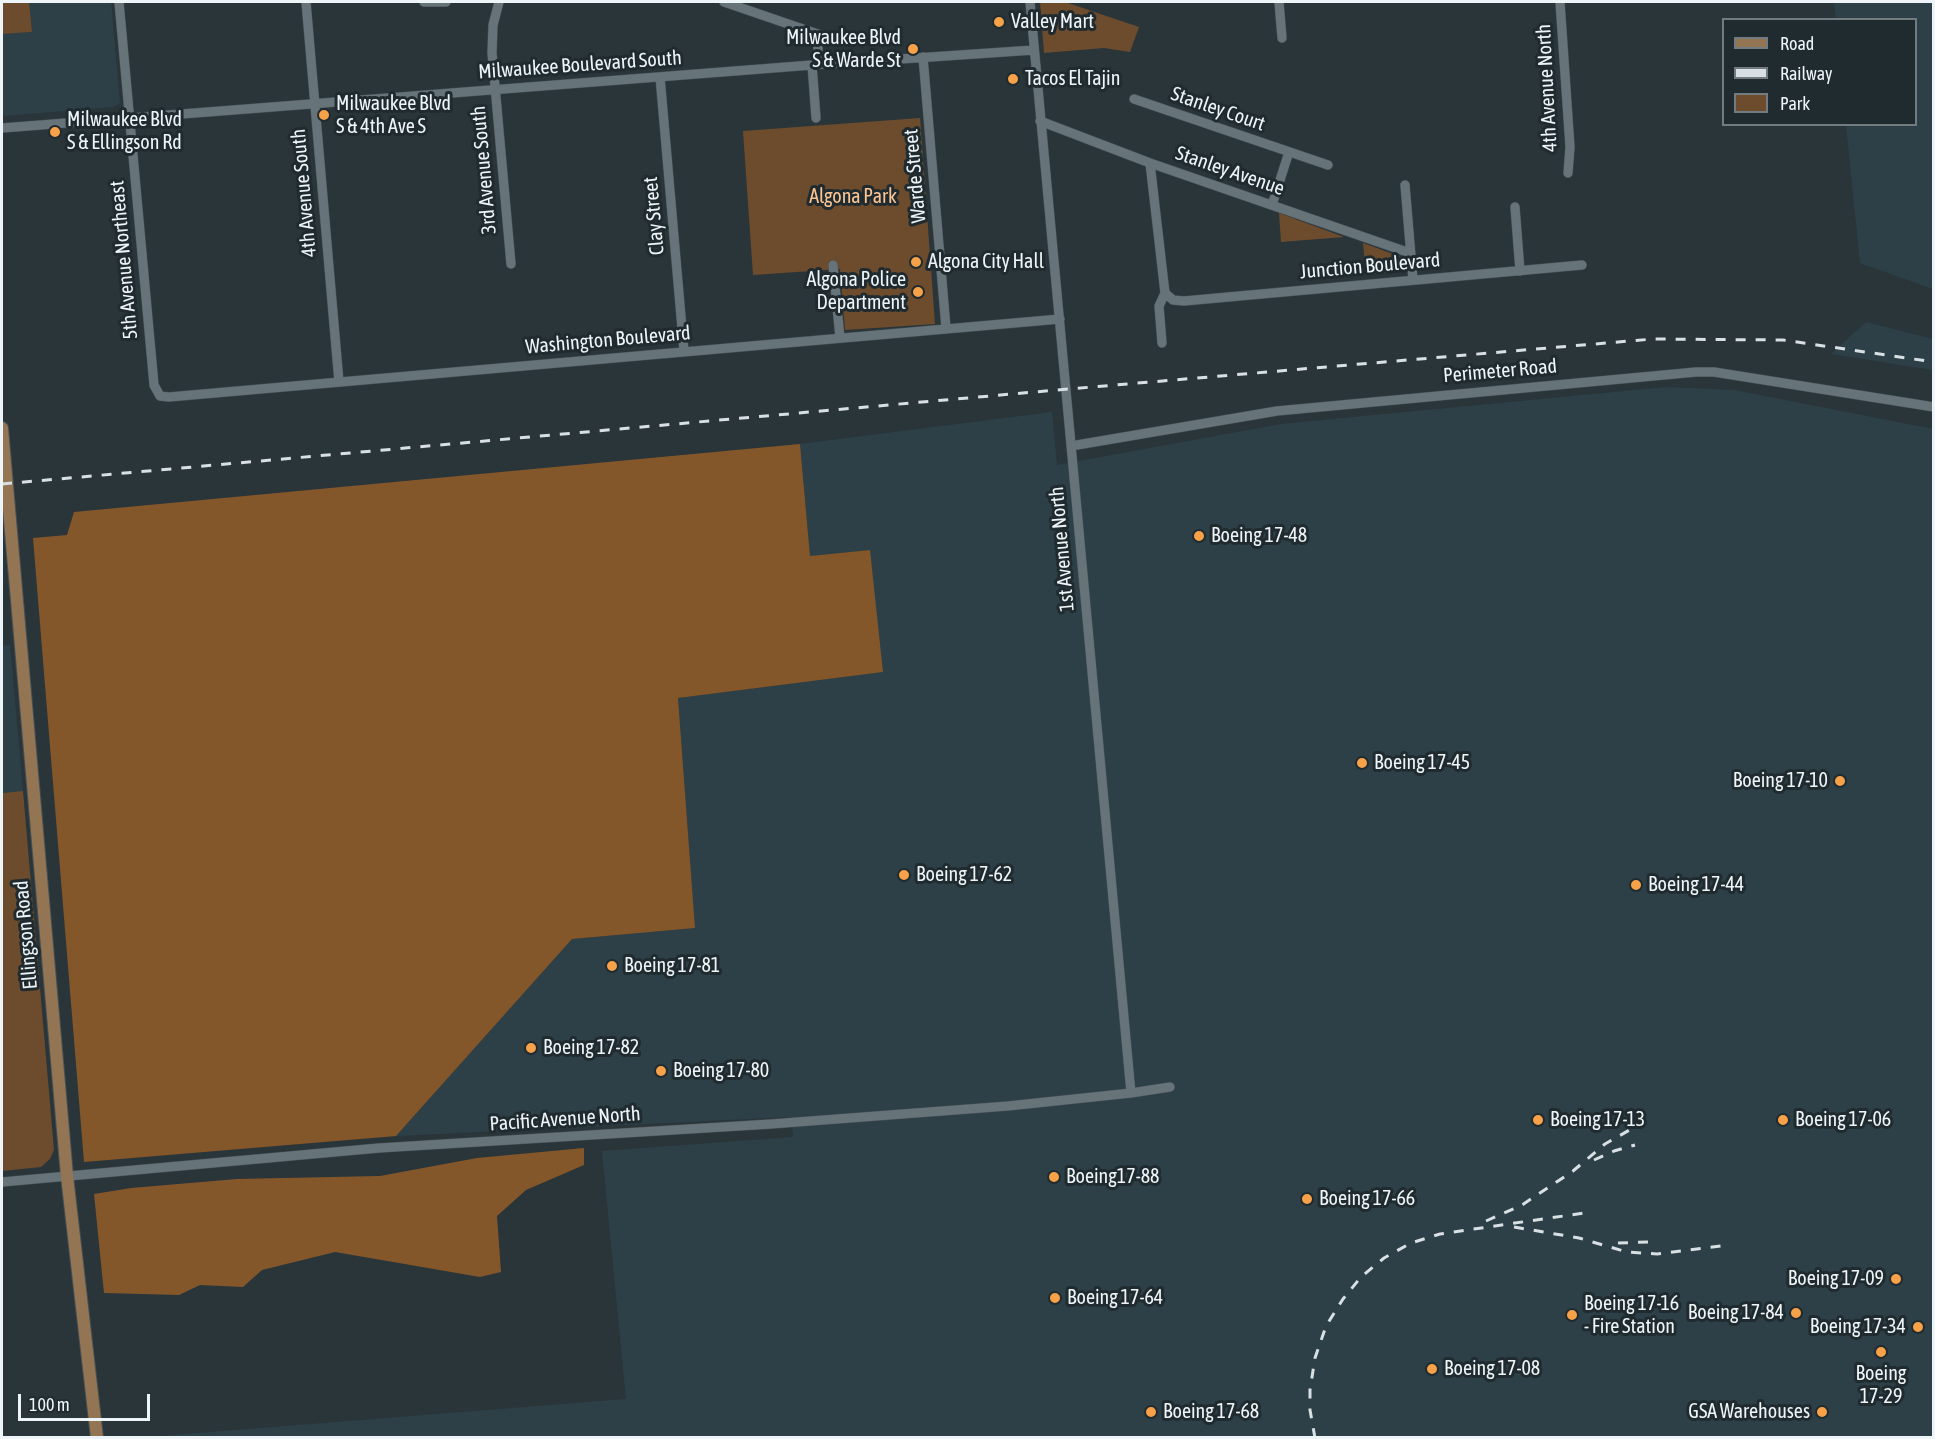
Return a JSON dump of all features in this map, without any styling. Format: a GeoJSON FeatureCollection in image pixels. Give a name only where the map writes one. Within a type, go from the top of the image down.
{"type":"FeatureCollection","features":[{"type":"Feature","properties":{"kind":"main road","name":"Ellingson Road"},"geometry":{"type":"LineString","coordinates":[[2,428],[67,1176],[97,1437]]}},
{"type":"Feature","properties":{"kind":"street","name":"5th Avenue Northeast"},"geometry":{"type":"LineString","coordinates":[[119,2],[153,385],[160,396]]}},
{"type":"Feature","properties":{"kind":"street","name":"4th Avenue South"},"geometry":{"type":"LineString","coordinates":[[306,2],[339,382]]}},
{"type":"Feature","properties":{"kind":"street"},"geometry":{"type":"LineString","coordinates":[[424,2],[446,2]]}},
{"type":"Feature","properties":{"kind":"street","name":"3rd Avenue South"},"geometry":{"type":"LineString","coordinates":[[499,2],[492,39],[511,264]]}},
{"type":"Feature","properties":{"kind":"street"},"geometry":{"type":"LineString","coordinates":[[724,2],[838,41]]}},
{"type":"Feature","properties":{"kind":"street","name":"1st Avenue North"},"geometry":{"type":"LineString","coordinates":[[1030,2],[1131,1093]]}},
{"type":"Feature","properties":{"kind":"street"},"geometry":{"type":"LineString","coordinates":[[1280,2],[1282,38]]}},
{"type":"Feature","properties":{"kind":"street","name":"4th Avenue North"},"geometry":{"type":"LineString","coordinates":[[1560,2],[1570,147],[1568,173]]}},
{"type":"Feature","properties":{"kind":"street"},"geometry":{"type":"LineString","coordinates":[[816,118],[815,64],[818,34]]}},
{"type":"Feature","properties":{"kind":"street","name":"Milwaukee Boulevard South"},"geometry":{"type":"LineString","coordinates":[[2,128],[815,64],[1034,50]]}},
{"type":"Feature","properties":{"kind":"street","name":"Warde Street"},"geometry":{"type":"LineString","coordinates":[[923,57],[946,328]]}},
{"type":"Feature","properties":{"kind":"street","name":"Clay Street"},"geometry":{"type":"LineString","coordinates":[[660,77],[684,351]]}},
{"type":"Feature","properties":{"kind":"street","name":"Stanley Court"},"geometry":{"type":"LineString","coordinates":[[1134,99],[1328,165]]}},
{"type":"Feature","properties":{"kind":"street","name":"Stanley Avenue"},"geometry":{"type":"LineString","coordinates":[[1040,121],[1150,163],[1410,253]]}},
{"type":"Feature","properties":{"kind":"street"},"geometry":{"type":"LineString","coordinates":[[1272,205],[1289,152]]}},
{"type":"Feature","properties":{"kind":"street"},"geometry":{"type":"LineString","coordinates":[[1150,163],[1162,285],[1165,293],[1159,306],[1162,343]]}},
{"type":"Feature","properties":{"kind":"street"},"geometry":{"type":"LineString","coordinates":[[1405,185],[1413,280]]}},
{"type":"Feature","properties":{"kind":"street"},"geometry":{"type":"LineString","coordinates":[[1515,207],[1520,271]]}},
{"type":"Feature","properties":{"kind":"street"},"geometry":{"type":"LineString","coordinates":[[833,265],[840,338]]}},
{"type":"Feature","properties":{"kind":"street","name":"Junction Boulevard"},"geometry":{"type":"LineString","coordinates":[[1165,293],[1173,300],[1185,301],[1582,266]]}},
{"type":"Feature","properties":{"kind":"street","name":"Washington Boulevard"},"geometry":{"type":"LineString","coordinates":[[160,396],[170,398],[1060,319]]}},
{"type":"Feature","properties":{"kind":"street","name":"Perimeter Road"},"geometry":{"type":"LineString","coordinates":[[1071,446],[1277,411],[1696,372],[1728,374],[1934,407]]}},
{"type":"Feature","properties":{"kind":"street","name":"Pacific Avenue North"},"geometry":{"type":"LineString","coordinates":[[2,1182],[380,1148],[781,1123],[1008,1106],[1170,1087]]}},
{"type":"Feature","properties":{"kind":"shaded area"},"geometry":{"type":"Polygon","coordinates":[[[29,2],[111,2],[120,103],[113,107],[2,116],[2,34],[32,32],[29,2]]]}},
{"type":"Feature","properties":{"kind":"shaded area"},"geometry":{"type":"Polygon","coordinates":[[[1834,2],[1933,2],[1933,289],[1860,263],[1846,126],[1917,126],[1917,18],[1836,18],[1834,2]]]}},
{"type":"Feature","properties":{"kind":"shaded area"},"geometry":{"type":"Polygon","coordinates":[[[1866,322],[1933,339],[1933,370],[1831,354],[1866,322]]]}},
{"type":"Feature","properties":{"kind":"shaded area"},"geometry":{"type":"Polygon","coordinates":[[[1666,387],[1734,390],[1933,429],[1933,1437],[135,1438],[626,1399],[602,1151],[793,1137],[791,1117],[396,1136],[572,939],[695,928],[678,698],[883,672],[869,550],[810,556],[800,444],[1052,412],[1057,465],[1281,424],[1666,387]]]}},
{"type":"Feature","properties":{"kind":"shaded area"},"geometry":{"type":"Polygon","coordinates":[[[800,444],[810,556],[870,550],[883,672],[678,698],[695,928],[572,939],[396,1136],[84,1162],[33,538],[67,535],[74,512],[800,444]]]}},
{"type":"Feature","properties":{"kind":"shaded area"},"geometry":{"type":"Polygon","coordinates":[[[10,645],[23,791],[2,793],[2,646],[10,645]]]}},
{"type":"Feature","properties":{"kind":"shaded area"},"geometry":{"type":"Polygon","coordinates":[[[584,1148],[584,1165],[526,1190],[497,1216],[501,1272],[480,1277],[335,1252],[262,1270],[243,1287],[200,1285],[179,1295],[104,1293],[94,1194],[131,1188],[237,1179],[380,1176],[477,1158],[584,1148]]]}},
{"type":"Feature","properties":{"kind":"green space"},"geometry":{"type":"Polygon","coordinates":[[[2,2],[29,2],[32,32],[2,34],[2,2]]]}},
{"type":"Feature","properties":{"kind":"green space"},"geometry":{"type":"Polygon","coordinates":[[[1040,2],[1065,2],[1139,27],[1130,52],[1104,48],[1044,53],[1040,2]]]}},
{"type":"Feature","properties":{"kind":"green space","name":"Algona Park"},"geometry":{"type":"Polygon","coordinates":[[[920,118],[935,324],[845,330],[840,269],[753,275],[743,131],[920,118]]]}},
{"type":"Feature","properties":{"kind":"green space"},"geometry":{"type":"Polygon","coordinates":[[[1279,213],[1344,237],[1281,242],[1279,213]]]}},
{"type":"Feature","properties":{"kind":"green space"},"geometry":{"type":"Polygon","coordinates":[[[1363,243],[1401,257],[1404,260],[1403,271],[1366,275],[1363,243]]]}},
{"type":"Feature","properties":{"kind":"green space"},"geometry":{"type":"Polygon","coordinates":[[[23,791],[54,1150],[50,1159],[41,1167],[2,1171],[2,793],[23,791]]]}},
{"type":"Feature","properties":{"kind":"railway"},"geometry":{"type":"LineString","coordinates":[[2,484],[1653,339],[1783,340],[1934,362]]}},
{"type":"Feature","properties":{"kind":"railway"},"geometry":{"type":"LineString","coordinates":[[1486,1221],[1522,1205],[1573,1171],[1605,1144],[1633,1128]]}},
{"type":"Feature","properties":{"kind":"railway"},"geometry":{"type":"LineString","coordinates":[[1594,1160],[1635,1145]]}},
{"type":"Feature","properties":{"kind":"railway"},"geometry":{"type":"LineString","coordinates":[[1315,1438],[1310,1410],[1310,1390],[1315,1358],[1326,1326],[1343,1299],[1361,1277],[1384,1258],[1411,1243],[1440,1234],[1584,1213]]}},
{"type":"Feature","properties":{"kind":"railway"},"geometry":{"type":"LineString","coordinates":[[1514,1227],[1579,1238],[1627,1252],[1657,1254],[1728,1245]]}},
{"type":"Feature","properties":{"kind":"railway"},"geometry":{"type":"LineString","coordinates":[[1618,1243],[1648,1242]]}},
{"type":"Feature","properties":{"kind":"place","name":"Valley Mart"},"geometry":{"type":"Point","coordinates":[999,22]}},
{"type":"Feature","properties":{"kind":"place","name":"Milwaukee Blvd S & Warde St"},"geometry":{"type":"Point","coordinates":[913,49]}},
{"type":"Feature","properties":{"kind":"place","name":"Tacos El Tajin"},"geometry":{"type":"Point","coordinates":[1013,79]}},
{"type":"Feature","properties":{"kind":"place","name":"Milwaukee Blvd S & 4th Ave S"},"geometry":{"type":"Point","coordinates":[324,115]}},
{"type":"Feature","properties":{"kind":"place","name":"Milwaukee Blvd S & Ellingson Rd"},"geometry":{"type":"Point","coordinates":[55,132]}},
{"type":"Feature","properties":{"kind":"place","name":"Algona City Hall"},"geometry":{"type":"Point","coordinates":[916,262]}},
{"type":"Feature","properties":{"kind":"place","name":"Algona Police Department"},"geometry":{"type":"Point","coordinates":[918,292]}},
{"type":"Feature","properties":{"kind":"place","name":"Boeing 17-48"},"geometry":{"type":"Point","coordinates":[1199,536]}},
{"type":"Feature","properties":{"kind":"place","name":"Boeing 17-45"},"geometry":{"type":"Point","coordinates":[1362,763]}},
{"type":"Feature","properties":{"kind":"place","name":"Boeing 17-10"},"geometry":{"type":"Point","coordinates":[1840,781]}},
{"type":"Feature","properties":{"kind":"place","name":"Boeing 17-62"},"geometry":{"type":"Point","coordinates":[904,875]}},
{"type":"Feature","properties":{"kind":"place","name":"Boeing 17-44"},"geometry":{"type":"Point","coordinates":[1636,885]}},
{"type":"Feature","properties":{"kind":"place","name":"Boeing 17-81"},"geometry":{"type":"Point","coordinates":[612,966]}},
{"type":"Feature","properties":{"kind":"place","name":"Boeing 17-82"},"geometry":{"type":"Point","coordinates":[531,1048]}},
{"type":"Feature","properties":{"kind":"place","name":"Boeing 17-80"},"geometry":{"type":"Point","coordinates":[661,1071]}},
{"type":"Feature","properties":{"kind":"place","name":"Boeing 17-13"},"geometry":{"type":"Point","coordinates":[1538,1120]}},
{"type":"Feature","properties":{"kind":"place","name":"Boeing 17-06"},"geometry":{"type":"Point","coordinates":[1783,1120]}},
{"type":"Feature","properties":{"kind":"place","name":"Boeing17-88"},"geometry":{"type":"Point","coordinates":[1054,1177]}},
{"type":"Feature","properties":{"kind":"place","name":"Boeing 17-66"},"geometry":{"type":"Point","coordinates":[1307,1199]}},
{"type":"Feature","properties":{"kind":"place","name":"Boeing 17-09"},"geometry":{"type":"Point","coordinates":[1896,1279]}},
{"type":"Feature","properties":{"kind":"place","name":"Boeing 17-64"},"geometry":{"type":"Point","coordinates":[1055,1298]}},
{"type":"Feature","properties":{"kind":"place","name":"Boeing 17-84"},"geometry":{"type":"Point","coordinates":[1796,1313]}},
{"type":"Feature","properties":{"kind":"place","name":"Boeing 17-16 - Fire Station"},"geometry":{"type":"Point","coordinates":[1572,1315]}},
{"type":"Feature","properties":{"kind":"place","name":"Boeing 17-34"},"geometry":{"type":"Point","coordinates":[1918,1327]}},
{"type":"Feature","properties":{"kind":"place","name":"Boeing 17-29"},"geometry":{"type":"Point","coordinates":[1881,1352]}},
{"type":"Feature","properties":{"kind":"place","name":"Boeing 17-08"},"geometry":{"type":"Point","coordinates":[1432,1369]}},
{"type":"Feature","properties":{"kind":"place","name":"Boeing 17-68"},"geometry":{"type":"Point","coordinates":[1151,1412]}},
{"type":"Feature","properties":{"kind":"place","name":"GSA Warehouses"},"geometry":{"type":"Point","coordinates":[1822,1412]}}]}
